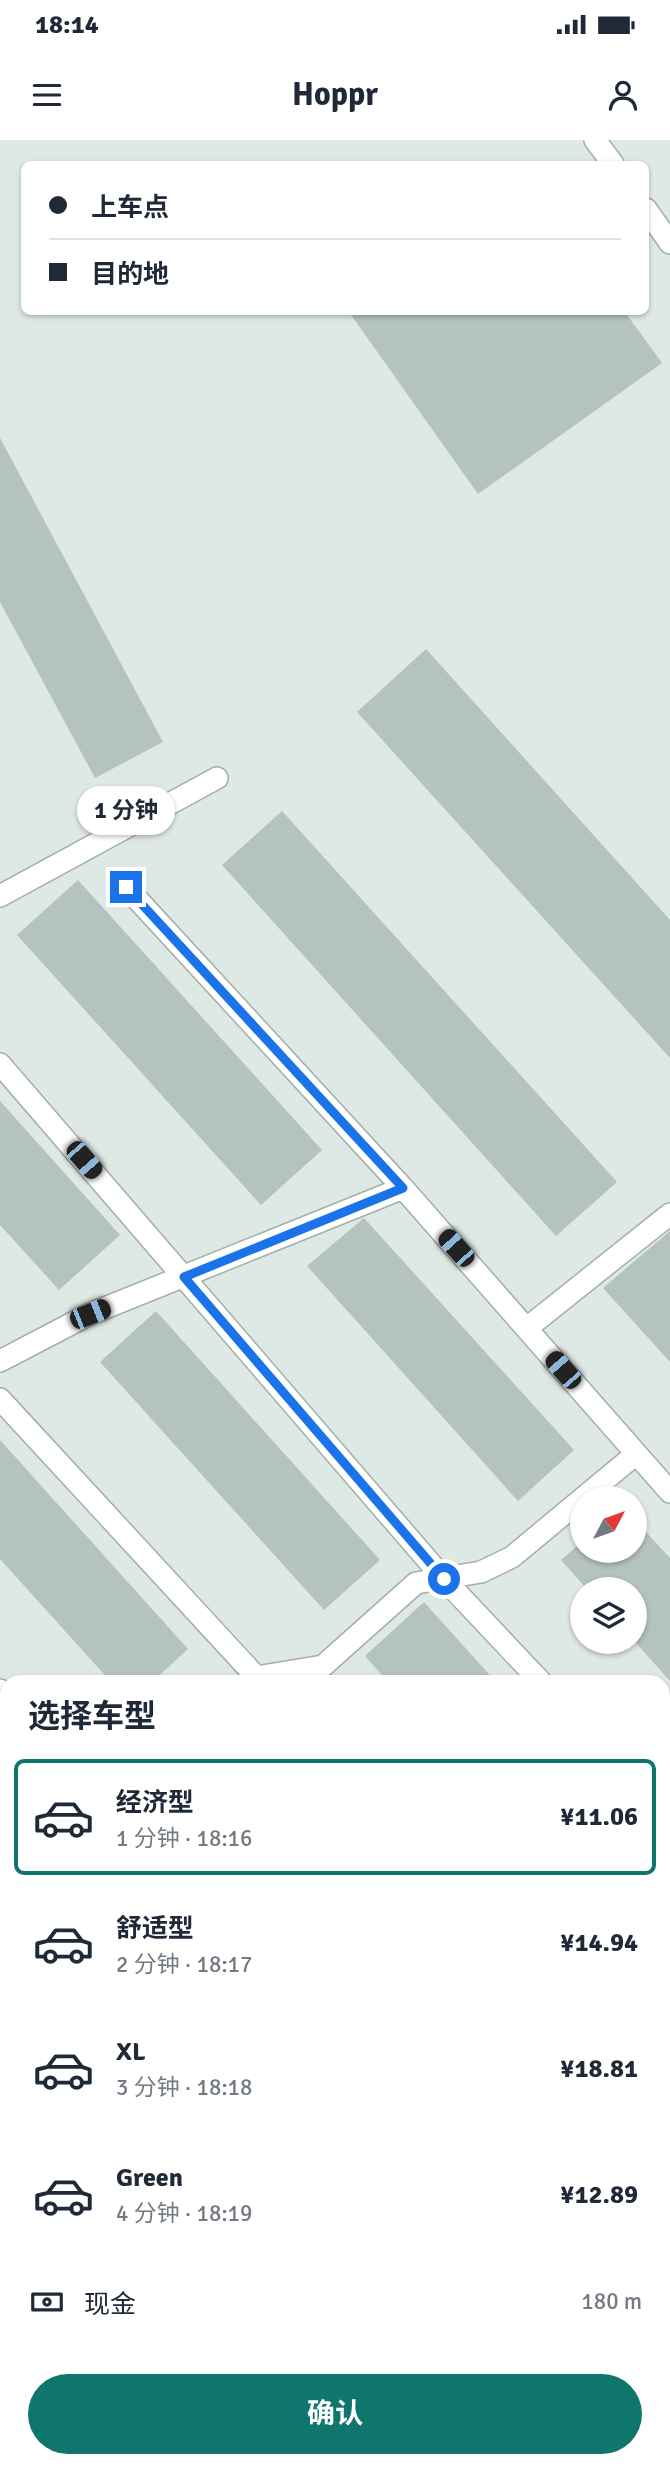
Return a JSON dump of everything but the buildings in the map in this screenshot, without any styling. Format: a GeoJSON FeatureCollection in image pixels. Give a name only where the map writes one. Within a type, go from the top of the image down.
{"type":"FeatureCollection","features":[{"type":"Feature","properties":{"kind":"street"},"geometry":{"type":"LineString","coordinates":[[595,140],[611,161]]}},
{"type":"Feature","properties":{"kind":"street"},"geometry":{"type":"LineString","coordinates":[[649,213],[670,243]]}},
{"type":"Feature","properties":{"kind":"street"},"geometry":{"type":"LineString","coordinates":[[0,896],[217,778]]}},
{"type":"Feature","properties":{"kind":"street"},"geometry":{"type":"LineString","coordinates":[[126,887],[403,1188],[670,1492]]}},
{"type":"Feature","properties":{"kind":"street"},"geometry":{"type":"LineString","coordinates":[[0,1064],[444,1579],[534,1675]]}},
{"type":"Feature","properties":{"kind":"street"},"geometry":{"type":"LineString","coordinates":[[0,1361],[90,1314],[403,1188]]}},
{"type":"Feature","properties":{"kind":"street"},"geometry":{"type":"LineString","coordinates":[[527,1328],[670,1214]]}},
{"type":"Feature","properties":{"kind":"street"},"geometry":{"type":"LineString","coordinates":[[0,1399],[255,1675]]}},
{"type":"Feature","properties":{"kind":"street"},"geometry":{"type":"LineString","coordinates":[[279,1675],[323,1666],[416,1584],[481,1572],[512,1556],[636,1454]]}},
{"type":"Feature","properties":{"kind":"route"},"geometry":{"type":"LineString","coordinates":[[126,887],[403,1188],[184,1277],[444,1579]]}}]}
